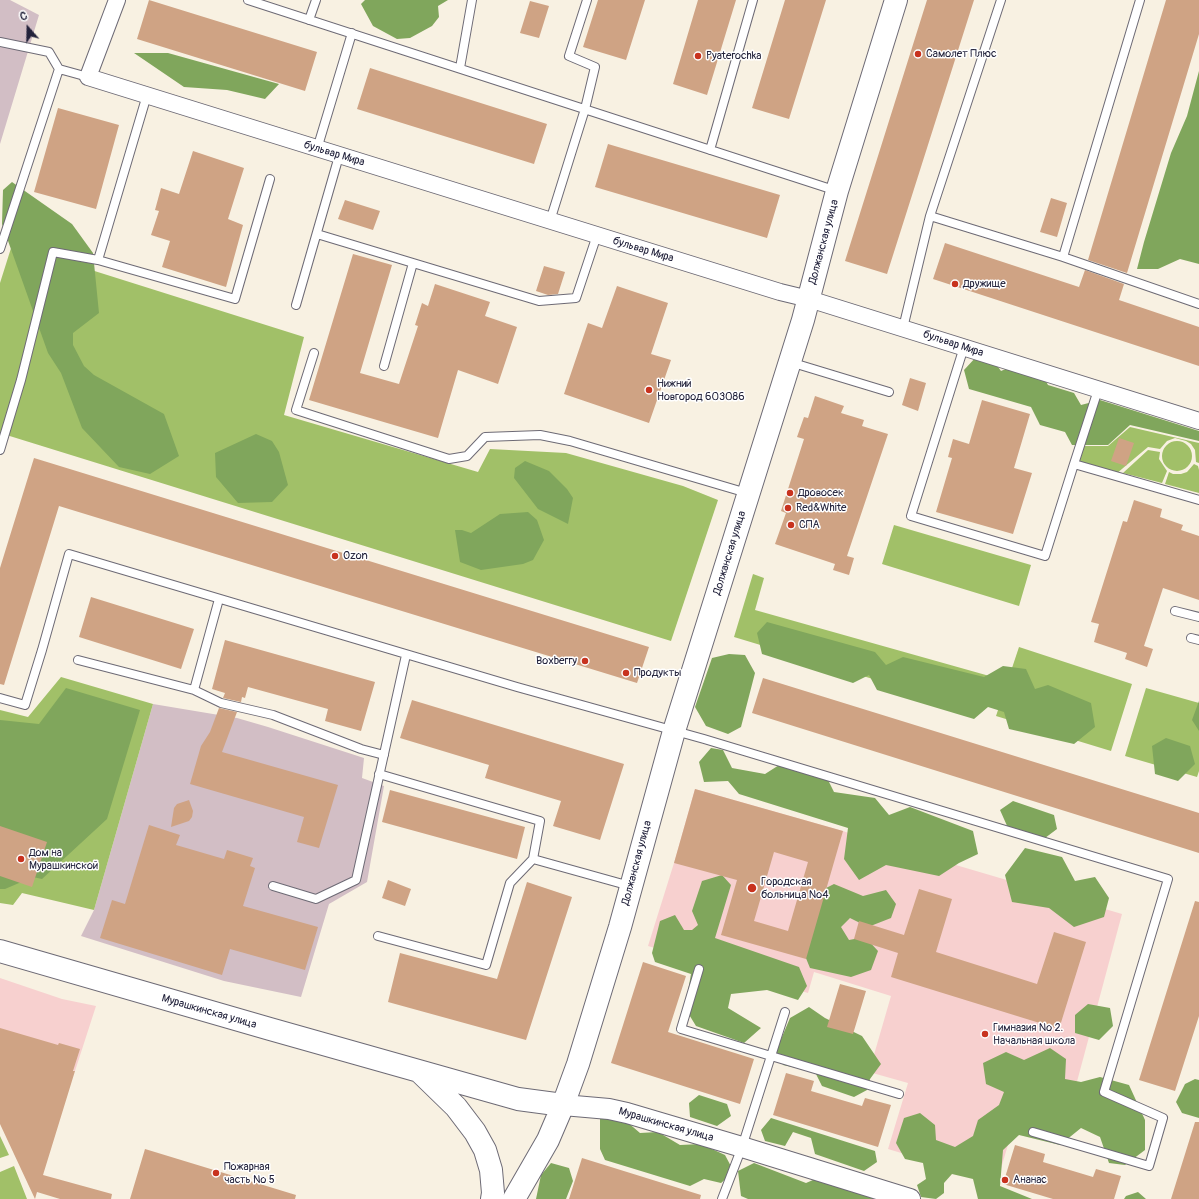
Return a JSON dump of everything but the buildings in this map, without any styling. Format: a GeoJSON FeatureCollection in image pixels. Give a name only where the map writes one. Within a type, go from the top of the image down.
{"type":"FeatureCollection","features":[{"type":"Feature","properties":{"kind":"main road","name":"Должанская улица"},"geometry":{"type":"LineString","coordinates":[[514,1199],[548,1140],[578,1064],[620,927],[630,886],[674,731],[809,299],[838,191],[896,0]]}},
{"type":"Feature","properties":{"kind":"main road","name":"Мурашкинская улица"},"geometry":{"type":"LineString","coordinates":[[0,951],[518,1099],[563,1105]]}},
{"type":"Feature","properties":{"kind":"main road","name":"Мурашкинская улица"},"geometry":{"type":"LineString","coordinates":[[418,1071],[456,1107],[475,1132],[485,1150],[491,1170],[493,1193],[492,1199]]}},
{"type":"Feature","properties":{"kind":"street"},"geometry":{"type":"LineString","coordinates":[[88,77],[117,0]]}},
{"type":"Feature","properties":{"kind":"street","name":"бульвар Мира"},"geometry":{"type":"LineString","coordinates":[[88,77],[550,221],[780,292],[809,299],[1098,390],[1199,420]]}},
{"type":"Feature","properties":{"kind":"street","name":"Мурашкинская улица"},"geometry":{"type":"LineString","coordinates":[[563,1105],[609,1109],[627,1113],[910,1199]]}},
{"type":"Feature","properties":{"kind":"lane"},"geometry":{"type":"LineString","coordinates":[[248,0],[838,191]]}},
{"type":"Feature","properties":{"kind":"lane"},"geometry":{"type":"LineString","coordinates":[[309,20],[316,0]]}},
{"type":"Feature","properties":{"kind":"lane"},"geometry":{"type":"LineString","coordinates":[[460,68],[472,0]]}},
{"type":"Feature","properties":{"kind":"lane"},"geometry":{"type":"LineString","coordinates":[[550,221],[585,109],[595,67],[569,56],[587,0]]}},
{"type":"Feature","properties":{"kind":"lane"},"geometry":{"type":"LineString","coordinates":[[710,150],[753,0]]}},
{"type":"Feature","properties":{"kind":"lane"},"geometry":{"type":"LineString","coordinates":[[903,328],[930,216],[1001,0]]}},
{"type":"Feature","properties":{"kind":"lane"},"geometry":{"type":"LineString","coordinates":[[1063,257],[1140,0]]}},
{"type":"Feature","properties":{"kind":"lane"},"geometry":{"type":"LineString","coordinates":[[317,149],[352,33]]}},
{"type":"Feature","properties":{"kind":"lane"},"geometry":{"type":"LineString","coordinates":[[0,42],[49,52],[59,69],[88,77]]}},
{"type":"Feature","properties":{"kind":"lane"},"geometry":{"type":"LineString","coordinates":[[0,249],[59,69]]}},
{"type":"Feature","properties":{"kind":"lane"},"geometry":{"type":"LineString","coordinates":[[98,260],[146,96]]}},
{"type":"Feature","properties":{"kind":"lane"},"geometry":{"type":"LineString","coordinates":[[296,305],[340,156]]}},
{"type":"Feature","properties":{"kind":"lane"},"geometry":{"type":"LineString","coordinates":[[0,450],[54,252],[98,260],[235,299],[270,180]]}},
{"type":"Feature","properties":{"kind":"lane"},"geometry":{"type":"LineString","coordinates":[[930,216],[1063,257],[1199,304]]}},
{"type":"Feature","properties":{"kind":"lane"},"geometry":{"type":"LineString","coordinates":[[317,234],[539,301],[576,298],[597,235]]}},
{"type":"Feature","properties":{"kind":"lane"},"geometry":{"type":"LineString","coordinates":[[384,366],[413,263]]}},
{"type":"Feature","properties":{"kind":"lane"},"geometry":{"type":"LineString","coordinates":[[964,347],[911,516],[1045,556],[1098,390]]}},
{"type":"Feature","properties":{"kind":"lane"},"geometry":{"type":"LineString","coordinates":[[314,353],[296,410],[441,457],[448,459],[467,456],[485,437],[540,435],[570,441],[749,493]]}},
{"type":"Feature","properties":{"kind":"lane"},"geometry":{"type":"LineString","coordinates":[[790,361],[889,392]]}},
{"type":"Feature","properties":{"kind":"lane"},"geometry":{"type":"LineString","coordinates":[[1074,464],[1199,500]]}},
{"type":"Feature","properties":{"kind":"lane"},"geometry":{"type":"LineString","coordinates":[[0,698],[25,705],[69,554],[517,688],[704,739],[1168,879],[1104,1092],[1163,1118],[1149,1166],[1033,1132]]}},
{"type":"Feature","properties":{"kind":"lane"},"geometry":{"type":"LineString","coordinates":[[194,690],[219,599]]}},
{"type":"Feature","properties":{"kind":"lane"},"geometry":{"type":"LineString","coordinates":[[1175,611],[1199,617]]}},
{"type":"Feature","properties":{"kind":"lane"},"geometry":{"type":"LineString","coordinates":[[273,886],[316,899],[356,880],[406,655]]}},
{"type":"Feature","properties":{"kind":"lane"},"geometry":{"type":"LineString","coordinates":[[78,660],[194,690],[221,703],[273,715],[361,749],[384,755]]}},
{"type":"Feature","properties":{"kind":"lane"},"geometry":{"type":"LineString","coordinates":[[378,936],[486,965],[510,883],[533,859],[540,821],[379,774]]}},
{"type":"Feature","properties":{"kind":"lane"},"geometry":{"type":"LineString","coordinates":[[533,859],[630,886]]}},
{"type":"Feature","properties":{"kind":"lane"},"geometry":{"type":"LineString","coordinates":[[699,969],[681,1029],[899,1094]]}},
{"type":"Feature","properties":{"kind":"lane"},"geometry":{"type":"LineString","coordinates":[[722,1199],[742,1147],[785,1012]]}},
{"type":"Feature","properties":{"kind":"shaded area"},"geometry":{"type":"Polygon","coordinates":[[[0,0],[10,0],[39,15],[0,144],[0,0]]]}},
{"type":"Feature","properties":{"kind":"shaded area"},"geometry":{"type":"Polygon","coordinates":[[[153,704],[237,718],[364,758],[362,778],[384,786],[367,882],[329,904],[301,997],[224,981],[81,936],[94,910],[153,704]]]}},
{"type":"Feature","properties":{"kind":"shaded area","name":"Гимназия № 2. Начальная школа"},"geometry":{"type":"Polygon","coordinates":[[[695,789],[843,831],[1122,914],[1075,1089],[1015,1121],[997,1182],[888,1149],[908,1083],[869,1072],[891,996],[814,972],[808,993],[648,946],[695,789]]]}},
{"type":"Feature","properties":{"kind":"shaded area"},"geometry":{"type":"Polygon","coordinates":[[[0,978],[62,999],[96,1006],[75,1071],[0,1050],[0,978]]]}},
{"type":"Feature","properties":{"kind":"green space"},"geometry":{"type":"Polygon","coordinates":[[[365,0],[448,0],[438,6],[439,17],[432,26],[410,38],[397,39],[373,26],[361,4],[365,0]]]}},
{"type":"Feature","properties":{"kind":"green space"},"geometry":{"type":"Polygon","coordinates":[[[134,53],[168,53],[279,84],[265,99],[227,90],[184,87],[134,53]]]}},
{"type":"Feature","properties":{"kind":"green space"},"geometry":{"type":"Polygon","coordinates":[[[1199,71],[1199,264],[1180,259],[1158,269],[1137,269],[1171,153],[1187,116],[1199,71]]]}},
{"type":"Feature","properties":{"kind":"green space"},"geometry":{"type":"Polygon","coordinates":[[[12,182],[72,224],[93,253],[99,313],[73,333],[73,345],[84,366],[94,375],[164,414],[179,456],[150,474],[119,467],[82,428],[61,373],[48,353],[2,224],[3,190],[12,182]]]}},
{"type":"Feature","properties":{"kind":"green space"},"geometry":{"type":"Polygon","coordinates":[[[12,245],[304,337],[284,415],[478,472],[490,449],[566,453],[683,486],[718,500],[671,641],[0,433],[0,283],[12,245]]]}},
{"type":"Feature","properties":{"kind":"green space"},"geometry":{"type":"Polygon","coordinates":[[[977,356],[993,360],[1001,371],[1013,366],[1042,374],[1048,385],[1074,393],[1081,405],[1100,400],[1199,431],[1199,441],[1130,425],[1108,445],[1072,445],[1065,432],[1040,425],[1031,407],[969,389],[964,370],[977,356]]]}},
{"type":"Feature","properties":{"kind":"green space"},"geometry":{"type":"Polygon","coordinates":[[[1130,427],[1199,443],[1199,463],[1196,462],[1195,450],[1191,444],[1175,438],[1167,441],[1160,449],[1148,447],[1116,474],[1077,464],[1083,446],[1108,446],[1130,427]]]}},
{"type":"Feature","properties":{"kind":"green space"},"geometry":{"type":"Polygon","coordinates":[[[256,434],[272,441],[279,452],[288,485],[272,502],[238,503],[216,477],[215,453],[256,434]]]}},
{"type":"Feature","properties":{"kind":"green space"},"geometry":{"type":"Polygon","coordinates":[[[1177,441],[1188,445],[1192,456],[1188,467],[1177,471],[1166,467],[1162,456],[1166,445],[1177,441]]]}},
{"type":"Feature","properties":{"kind":"green space"},"geometry":{"type":"Polygon","coordinates":[[[1148,450],[1160,452],[1159,459],[1167,471],[1162,483],[1123,473],[1148,450]]]}},
{"type":"Feature","properties":{"kind":"green space"},"geometry":{"type":"Polygon","coordinates":[[[525,461],[549,471],[567,489],[573,498],[568,524],[538,509],[514,478],[515,468],[525,461]]]}},
{"type":"Feature","properties":{"kind":"green space"},"geometry":{"type":"Polygon","coordinates":[[[1194,464],[1198,466],[1199,470],[1199,493],[1165,484],[1169,472],[1173,474],[1181,474],[1187,472],[1194,464]]]}},
{"type":"Feature","properties":{"kind":"green space"},"geometry":{"type":"Polygon","coordinates":[[[528,512],[537,520],[544,540],[533,560],[523,564],[481,570],[460,562],[455,530],[462,530],[471,533],[500,514],[528,512]]]}},
{"type":"Feature","properties":{"kind":"green space"},"geometry":{"type":"Polygon","coordinates":[[[894,525],[1031,565],[1019,606],[882,564],[894,525]]]}},
{"type":"Feature","properties":{"kind":"green space"},"geometry":{"type":"Polygon","coordinates":[[[753,574],[764,578],[755,610],[993,677],[982,712],[734,637],[753,574]]]}},
{"type":"Feature","properties":{"kind":"green space"},"geometry":{"type":"Polygon","coordinates":[[[767,622],[875,652],[886,665],[903,657],[984,677],[1003,666],[1026,669],[1035,689],[1048,685],[1091,703],[1095,727],[1074,744],[1009,729],[1004,712],[988,707],[974,719],[877,690],[869,675],[853,683],[762,654],[757,633],[767,622]]]}},
{"type":"Feature","properties":{"kind":"green space"},"geometry":{"type":"Polygon","coordinates":[[[1019,647],[1132,684],[1111,751],[996,716],[1019,647]]]}},
{"type":"Feature","properties":{"kind":"green space"},"geometry":{"type":"Polygon","coordinates":[[[729,654],[745,655],[755,673],[741,727],[728,734],[706,726],[695,707],[712,658],[729,654]]]}},
{"type":"Feature","properties":{"kind":"green space"},"geometry":{"type":"Polygon","coordinates":[[[61,677],[153,704],[94,910],[22,893],[13,905],[0,903],[0,710],[28,717],[61,677]]]}},
{"type":"Feature","properties":{"kind":"green space"},"geometry":{"type":"Polygon","coordinates":[[[66,688],[140,710],[107,819],[42,879],[33,877],[5,889],[0,889],[0,720],[39,724],[66,688]]]}},
{"type":"Feature","properties":{"kind":"green space"},"geometry":{"type":"Polygon","coordinates":[[[1146,688],[1199,703],[1199,771],[1197,777],[1125,756],[1146,688]]]}},
{"type":"Feature","properties":{"kind":"green space"},"geometry":{"type":"Polygon","coordinates":[[[1199,701],[1199,731],[1192,720],[1199,701]]]}},
{"type":"Feature","properties":{"kind":"green space"},"geometry":{"type":"Polygon","coordinates":[[[1166,738],[1190,746],[1195,764],[1178,781],[1155,774],[1152,746],[1166,738]]]}},
{"type":"Feature","properties":{"kind":"green space"},"geometry":{"type":"Polygon","coordinates":[[[711,748],[723,750],[732,768],[765,774],[787,760],[824,772],[834,792],[875,798],[889,815],[910,807],[973,831],[978,854],[959,863],[939,876],[886,865],[859,880],[844,859],[848,828],[739,794],[728,781],[704,782],[699,762],[711,748]]]}},
{"type":"Feature","properties":{"kind":"green space"},"geometry":{"type":"Polygon","coordinates":[[[1013,801],[1054,815],[1057,829],[1045,838],[1008,828],[1000,810],[1013,801]]]}},
{"type":"Feature","properties":{"kind":"green space"},"geometry":{"type":"Polygon","coordinates":[[[1025,848],[1062,857],[1075,881],[1095,877],[1109,898],[1104,917],[1074,927],[1049,908],[1012,902],[1005,875],[1025,848]]]}},
{"type":"Feature","properties":{"kind":"green space"},"geometry":{"type":"Polygon","coordinates":[[[722,875],[731,885],[715,938],[799,967],[807,986],[798,1000],[767,990],[731,994],[728,1008],[761,1028],[744,1043],[696,1026],[685,1008],[691,974],[655,962],[652,953],[660,921],[675,915],[684,930],[692,930],[698,925],[692,911],[702,881],[722,875]]]}},
{"type":"Feature","properties":{"kind":"green space"},"geometry":{"type":"Polygon","coordinates":[[[834,884],[863,896],[886,890],[896,904],[891,918],[868,927],[850,918],[841,927],[849,940],[865,937],[878,951],[871,970],[851,977],[810,968],[801,946],[820,891],[834,884]]]}},
{"type":"Feature","properties":{"kind":"green space"},"geometry":{"type":"Polygon","coordinates":[[[1088,1004],[1110,1008],[1113,1026],[1099,1040],[1075,1033],[1075,1015],[1088,1004]]]}},
{"type":"Feature","properties":{"kind":"green space"},"geometry":{"type":"Polygon","coordinates":[[[809,1007],[825,1018],[862,1036],[881,1064],[870,1079],[867,1090],[854,1097],[822,1086],[815,1072],[783,1065],[776,1051],[790,1018],[809,1007]]]}},
{"type":"Feature","properties":{"kind":"green space"},"geometry":{"type":"Polygon","coordinates":[[[1050,1048],[1066,1059],[1065,1079],[1081,1082],[1100,1077],[1129,1085],[1145,1120],[1145,1150],[1125,1165],[1109,1163],[1100,1137],[1081,1128],[1060,1145],[1019,1135],[1003,1150],[1000,1186],[1032,1199],[978,1199],[973,1179],[952,1174],[944,1183],[944,1193],[936,1199],[921,1197],[917,1185],[926,1179],[923,1163],[905,1159],[896,1143],[904,1118],[920,1113],[935,1125],[936,1140],[955,1147],[973,1136],[978,1120],[999,1105],[1004,1092],[986,1084],[983,1063],[1006,1052],[1024,1060],[1050,1048]]]}},
{"type":"Feature","properties":{"kind":"green space"},"geometry":{"type":"Polygon","coordinates":[[[1195,1079],[1199,1080],[1199,1118],[1182,1113],[1176,1102],[1185,1084],[1195,1079]]]}},
{"type":"Feature","properties":{"kind":"green space"},"geometry":{"type":"Polygon","coordinates":[[[699,1095],[727,1104],[731,1116],[717,1126],[690,1117],[689,1103],[699,1095]]]}},
{"type":"Feature","properties":{"kind":"green space"},"geometry":{"type":"Polygon","coordinates":[[[619,1115],[640,1133],[658,1132],[680,1145],[701,1144],[725,1155],[734,1172],[721,1183],[704,1179],[690,1186],[605,1160],[600,1149],[600,1119],[619,1115]]]}},
{"type":"Feature","properties":{"kind":"green space"},"geometry":{"type":"Polygon","coordinates":[[[771,1118],[875,1151],[877,1162],[864,1171],[815,1154],[811,1138],[793,1132],[785,1146],[765,1141],[761,1130],[771,1118]]]}},
{"type":"Feature","properties":{"kind":"green space"},"geometry":{"type":"Polygon","coordinates":[[[0,1136],[9,1155],[0,1158],[0,1136]]]}},
{"type":"Feature","properties":{"kind":"green space"},"geometry":{"type":"Polygon","coordinates":[[[551,1163],[569,1168],[573,1181],[566,1199],[536,1199],[541,1175],[551,1163]]]}},
{"type":"Feature","properties":{"kind":"green space"},"geometry":{"type":"Polygon","coordinates":[[[754,1163],[806,1183],[820,1177],[879,1199],[748,1199],[741,1196],[738,1171],[754,1163]]]}},
{"type":"Feature","properties":{"kind":"green space"},"geometry":{"type":"Polygon","coordinates":[[[14,1166],[27,1199],[0,1199],[0,1172],[14,1166]]]}},
{"type":"Feature","properties":{"kind":"green space"},"geometry":{"type":"Polygon","coordinates":[[[1138,1192],[1146,1199],[1124,1199],[1126,1196],[1138,1192]]]}},
{"type":"Feature","properties":{"kind":"place","name":"Самолет Плюс"},"geometry":{"type":"Point","coordinates":[918,54]}},
{"type":"Feature","properties":{"kind":"place","name":"Pyaterochka"},"geometry":{"type":"Point","coordinates":[698,56]}},
{"type":"Feature","properties":{"kind":"place","name":"Дружище"},"geometry":{"type":"Point","coordinates":[955,284]}},
{"type":"Feature","properties":{"kind":"place","name":"Нижний Новгород 603086"},"geometry":{"type":"Point","coordinates":[649,390]}},
{"type":"Feature","properties":{"kind":"place","name":"Дровосек"},"geometry":{"type":"Point","coordinates":[790,493]}},
{"type":"Feature","properties":{"kind":"place","name":"Red&White"},"geometry":{"type":"Point","coordinates":[788,508]}},
{"type":"Feature","properties":{"kind":"place","name":"СПА"},"geometry":{"type":"Point","coordinates":[791,525]}},
{"type":"Feature","properties":{"kind":"place","name":"Ozon"},"geometry":{"type":"Point","coordinates":[335,556]}},
{"type":"Feature","properties":{"kind":"place","name":"Boxberry"},"geometry":{"type":"Point","coordinates":[585,661]}},
{"type":"Feature","properties":{"kind":"place","name":"Продукты"},"geometry":{"type":"Point","coordinates":[626,673]}},
{"type":"Feature","properties":{"kind":"place","name":"Дом на Мурашкинской"},"geometry":{"type":"Point","coordinates":[21,859]}},
{"type":"Feature","properties":{"kind":"place","name":"Городская больница №4"},"geometry":{"type":"Point","coordinates":[752,888]}},
{"type":"Feature","properties":{"kind":"place","name":"Гимназия № 2. Начальная школа"},"geometry":{"type":"Point","coordinates":[985,1034]}},
{"type":"Feature","properties":{"kind":"place","name":"Пожарная часть № 5"},"geometry":{"type":"Point","coordinates":[216,1173]}},
{"type":"Feature","properties":{"kind":"place","name":"Ананас"},"geometry":{"type":"Point","coordinates":[1005,1180]}}]}
